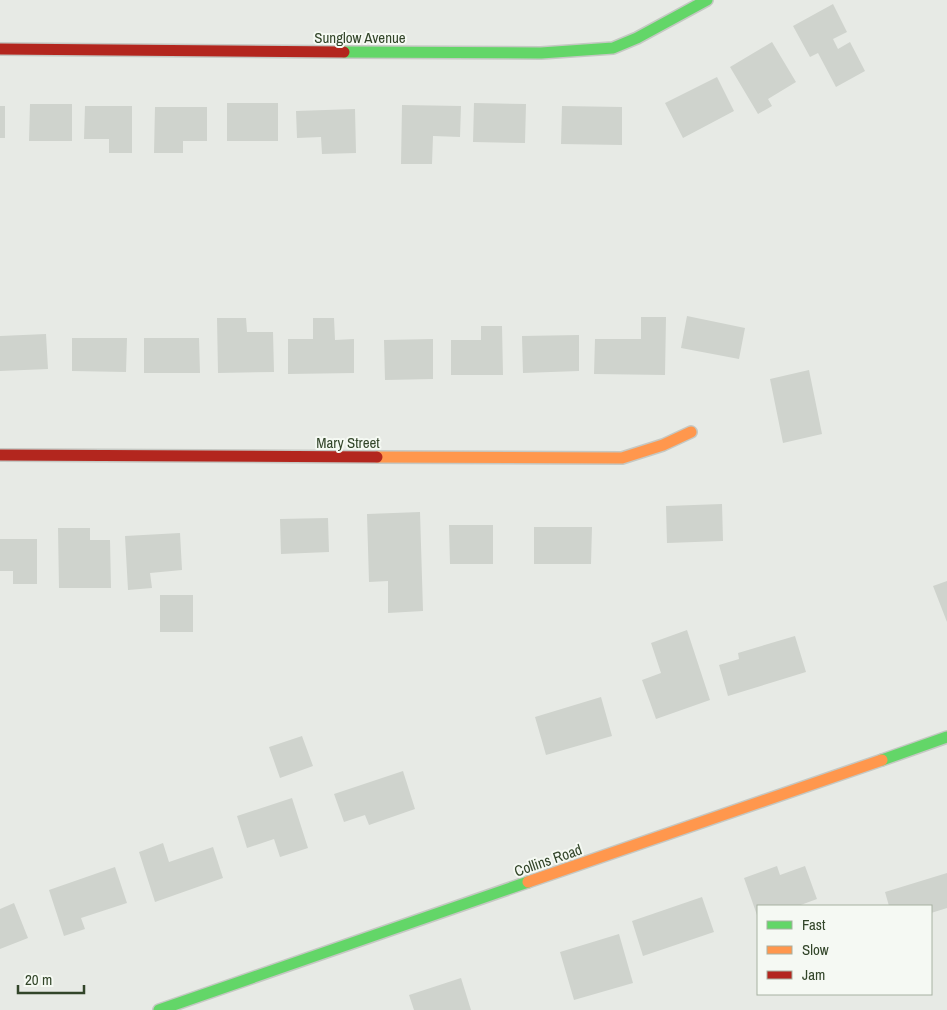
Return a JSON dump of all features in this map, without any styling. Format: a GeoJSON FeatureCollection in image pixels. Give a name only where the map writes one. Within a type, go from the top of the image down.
{"type":"FeatureCollection","features":[{"type":"Feature","properties":{"kind":"street","name":"Sunglow Avenue"},"geometry":{"type":"LineString","coordinates":[[0,49],[541,53],[613,48],[638,38],[708,0]]}},
{"type":"Feature","properties":{"kind":"street","name":"Mary Street"},"geometry":{"type":"LineString","coordinates":[[0,455],[622,458],[663,445],[691,432]]}},
{"type":"Feature","properties":{"kind":"street","name":"Collins Road"},"geometry":{"type":"LineString","coordinates":[[159,1010],[947,736]]}},
{"type":"Feature","properties":{"kind":"building"},"geometry":{"type":"Polygon","coordinates":[[[833,4],[847,32],[833,39],[838,49],[850,42],[865,71],[836,87],[818,53],[810,57],[793,26],[833,4]]]}},
{"type":"Feature","properties":{"kind":"building"},"geometry":{"type":"Polygon","coordinates":[[[772,42],[796,82],[768,99],[772,106],[758,114],[730,67],[772,42]]]}},
{"type":"Feature","properties":{"kind":"building"},"geometry":{"type":"Polygon","coordinates":[[[717,77],[734,111],[683,138],[665,103],[717,77]]]}},
{"type":"Feature","properties":{"kind":"building"},"geometry":{"type":"Polygon","coordinates":[[[227,103],[278,103],[278,141],[227,141],[227,103]]]}},
{"type":"Feature","properties":{"kind":"building"},"geometry":{"type":"Polygon","coordinates":[[[474,103],[526,104],[525,143],[473,142],[474,103]]]}},
{"type":"Feature","properties":{"kind":"building"},"geometry":{"type":"Polygon","coordinates":[[[30,104],[72,104],[72,141],[29,141],[30,104]]]}},
{"type":"Feature","properties":{"kind":"building"},"geometry":{"type":"Polygon","coordinates":[[[402,105],[461,106],[460,137],[433,136],[432,164],[401,164],[402,105]]]}},
{"type":"Feature","properties":{"kind":"building"},"geometry":{"type":"Polygon","coordinates":[[[0,106],[5,106],[5,138],[0,138],[0,106]]]}},
{"type":"Feature","properties":{"kind":"building"},"geometry":{"type":"Polygon","coordinates":[[[85,106],[132,106],[132,153],[109,153],[109,139],[84,139],[85,106]]]}},
{"type":"Feature","properties":{"kind":"building"},"geometry":{"type":"Polygon","coordinates":[[[562,106],[622,107],[622,145],[561,144],[562,106]]]}},
{"type":"Feature","properties":{"kind":"building"},"geometry":{"type":"Polygon","coordinates":[[[155,107],[207,107],[207,141],[183,141],[183,153],[154,153],[155,107]]]}},
{"type":"Feature","properties":{"kind":"building"},"geometry":{"type":"Polygon","coordinates":[[[355,109],[356,153],[322,154],[321,137],[297,138],[296,111],[355,109]]]}},
{"type":"Feature","properties":{"kind":"building"},"geometry":{"type":"Polygon","coordinates":[[[687,316],[745,328],[739,359],[681,348],[687,316]]]}},
{"type":"Feature","properties":{"kind":"building"},"geometry":{"type":"Polygon","coordinates":[[[641,317],[666,317],[665,375],[594,374],[595,339],[641,339],[641,317]]]}},
{"type":"Feature","properties":{"kind":"building"},"geometry":{"type":"Polygon","coordinates":[[[217,318],[246,318],[247,332],[273,332],[274,372],[218,373],[217,318]]]}},
{"type":"Feature","properties":{"kind":"building"},"geometry":{"type":"Polygon","coordinates":[[[313,318],[334,318],[335,340],[354,339],[354,373],[288,374],[288,339],[313,339],[313,318]]]}},
{"type":"Feature","properties":{"kind":"building"},"geometry":{"type":"Polygon","coordinates":[[[481,326],[502,326],[503,375],[451,375],[451,340],[481,340],[481,326]]]}},
{"type":"Feature","properties":{"kind":"building"},"geometry":{"type":"Polygon","coordinates":[[[46,334],[48,369],[0,371],[0,336],[46,334]]]}},
{"type":"Feature","properties":{"kind":"building"},"geometry":{"type":"Polygon","coordinates":[[[579,335],[579,371],[523,373],[522,336],[579,335]]]}},
{"type":"Feature","properties":{"kind":"building"},"geometry":{"type":"Polygon","coordinates":[[[72,338],[127,338],[126,372],[72,371],[72,338]]]}},
{"type":"Feature","properties":{"kind":"building"},"geometry":{"type":"Polygon","coordinates":[[[144,338],[199,338],[200,373],[144,373],[144,338]]]}},
{"type":"Feature","properties":{"kind":"building"},"geometry":{"type":"Polygon","coordinates":[[[433,339],[433,379],[385,380],[384,340],[433,339]]]}},
{"type":"Feature","properties":{"kind":"building"},"geometry":{"type":"Polygon","coordinates":[[[809,370],[822,434],[783,443],[770,379],[809,370]]]}},
{"type":"Feature","properties":{"kind":"building"},"geometry":{"type":"Polygon","coordinates":[[[722,504],[723,541],[667,543],[666,506],[722,504]]]}},
{"type":"Feature","properties":{"kind":"building"},"geometry":{"type":"Polygon","coordinates":[[[420,512],[423,611],[388,613],[388,581],[369,582],[367,514],[420,512]]]}},
{"type":"Feature","properties":{"kind":"building"},"geometry":{"type":"Polygon","coordinates":[[[328,518],[329,552],[281,554],[280,519],[328,518]]]}},
{"type":"Feature","properties":{"kind":"building"},"geometry":{"type":"Polygon","coordinates":[[[449,525],[493,525],[493,564],[450,564],[449,525]]]}},
{"type":"Feature","properties":{"kind":"building"},"geometry":{"type":"Polygon","coordinates":[[[534,527],[592,527],[591,564],[534,564],[534,527]]]}},
{"type":"Feature","properties":{"kind":"building"},"geometry":{"type":"Polygon","coordinates":[[[58,528],[90,528],[90,540],[110,540],[111,588],[59,588],[58,528]]]}},
{"type":"Feature","properties":{"kind":"building"},"geometry":{"type":"Polygon","coordinates":[[[180,533],[182,570],[150,573],[152,588],[128,590],[125,536],[180,533]]]}},
{"type":"Feature","properties":{"kind":"building"},"geometry":{"type":"Polygon","coordinates":[[[0,539],[37,539],[37,584],[13,584],[13,571],[0,571],[0,539]]]}},
{"type":"Feature","properties":{"kind":"building"},"geometry":{"type":"Polygon","coordinates":[[[947,581],[947,622],[933,586],[947,581]]]}},
{"type":"Feature","properties":{"kind":"building"},"geometry":{"type":"Polygon","coordinates":[[[160,595],[193,595],[193,632],[160,632],[160,595]]]}},
{"type":"Feature","properties":{"kind":"building"},"geometry":{"type":"Polygon","coordinates":[[[687,630],[710,700],[656,719],[642,680],[661,673],[651,643],[687,630]]]}},
{"type":"Feature","properties":{"kind":"building"},"geometry":{"type":"Polygon","coordinates":[[[795,636],[806,672],[728,696],[719,665],[739,659],[738,653],[795,636]]]}},
{"type":"Feature","properties":{"kind":"building"},"geometry":{"type":"Polygon","coordinates":[[[601,697],[612,736],[546,755],[535,717],[601,697]]]}},
{"type":"Feature","properties":{"kind":"building"},"geometry":{"type":"Polygon","coordinates":[[[302,736],[313,766],[280,778],[269,747],[302,736]]]}},
{"type":"Feature","properties":{"kind":"building"},"geometry":{"type":"Polygon","coordinates":[[[403,771],[415,809],[369,825],[365,815],[344,822],[334,794],[403,771]]]}},
{"type":"Feature","properties":{"kind":"building"},"geometry":{"type":"Polygon","coordinates":[[[292,798],[308,848],[280,857],[274,839],[247,848],[237,816],[292,798]]]}},
{"type":"Feature","properties":{"kind":"building"},"geometry":{"type":"Polygon","coordinates":[[[163,843],[169,862],[213,847],[223,878],[155,902],[139,852],[163,843]]]}},
{"type":"Feature","properties":{"kind":"building"},"geometry":{"type":"Polygon","coordinates":[[[777,866],[780,875],[805,866],[817,899],[801,905],[757,905],[757,915],[744,878],[777,866]]]}},
{"type":"Feature","properties":{"kind":"building"},"geometry":{"type":"Polygon","coordinates":[[[115,867],[127,903],[81,918],[85,929],[64,936],[49,890],[115,867]]]}},
{"type":"Feature","properties":{"kind":"building"},"geometry":{"type":"Polygon","coordinates":[[[947,873],[947,908],[932,913],[932,905],[889,905],[885,892],[947,873]]]}},
{"type":"Feature","properties":{"kind":"building"},"geometry":{"type":"Polygon","coordinates":[[[702,897],[714,932],[643,956],[632,921],[702,897]]]}},
{"type":"Feature","properties":{"kind":"building"},"geometry":{"type":"Polygon","coordinates":[[[14,903],[28,938],[0,949],[0,909],[14,903]]]}},
{"type":"Feature","properties":{"kind":"building"},"geometry":{"type":"Polygon","coordinates":[[[619,934],[633,983],[574,1000],[560,952],[619,934]]]}},
{"type":"Feature","properties":{"kind":"building"},"geometry":{"type":"Polygon","coordinates":[[[461,978],[471,1010],[414,1010],[409,995],[461,978]]]}},
{"type":"Feature","properties":{"kind":"traffic: fast"},"geometry":{"type":"LineString","coordinates":[[344,52],[541,53],[613,48],[637,38],[707,0]]}},
{"type":"Feature","properties":{"kind":"traffic: fast"},"geometry":{"type":"LineString","coordinates":[[882,760],[947,737]]}},
{"type":"Feature","properties":{"kind":"traffic: fast"},"geometry":{"type":"LineString","coordinates":[[159,1010],[528,882]]}},
{"type":"Feature","properties":{"kind":"traffic: slow"},"geometry":{"type":"LineString","coordinates":[[377,457],[622,458],[663,445],[691,432]]}},
{"type":"Feature","properties":{"kind":"traffic: slow"},"geometry":{"type":"LineString","coordinates":[[528,882],[882,760]]}},
{"type":"Feature","properties":{"kind":"traffic: jam"},"geometry":{"type":"LineString","coordinates":[[0,49],[344,52]]}},
{"type":"Feature","properties":{"kind":"traffic: jam"},"geometry":{"type":"LineString","coordinates":[[0,455],[377,457]]}}]}
